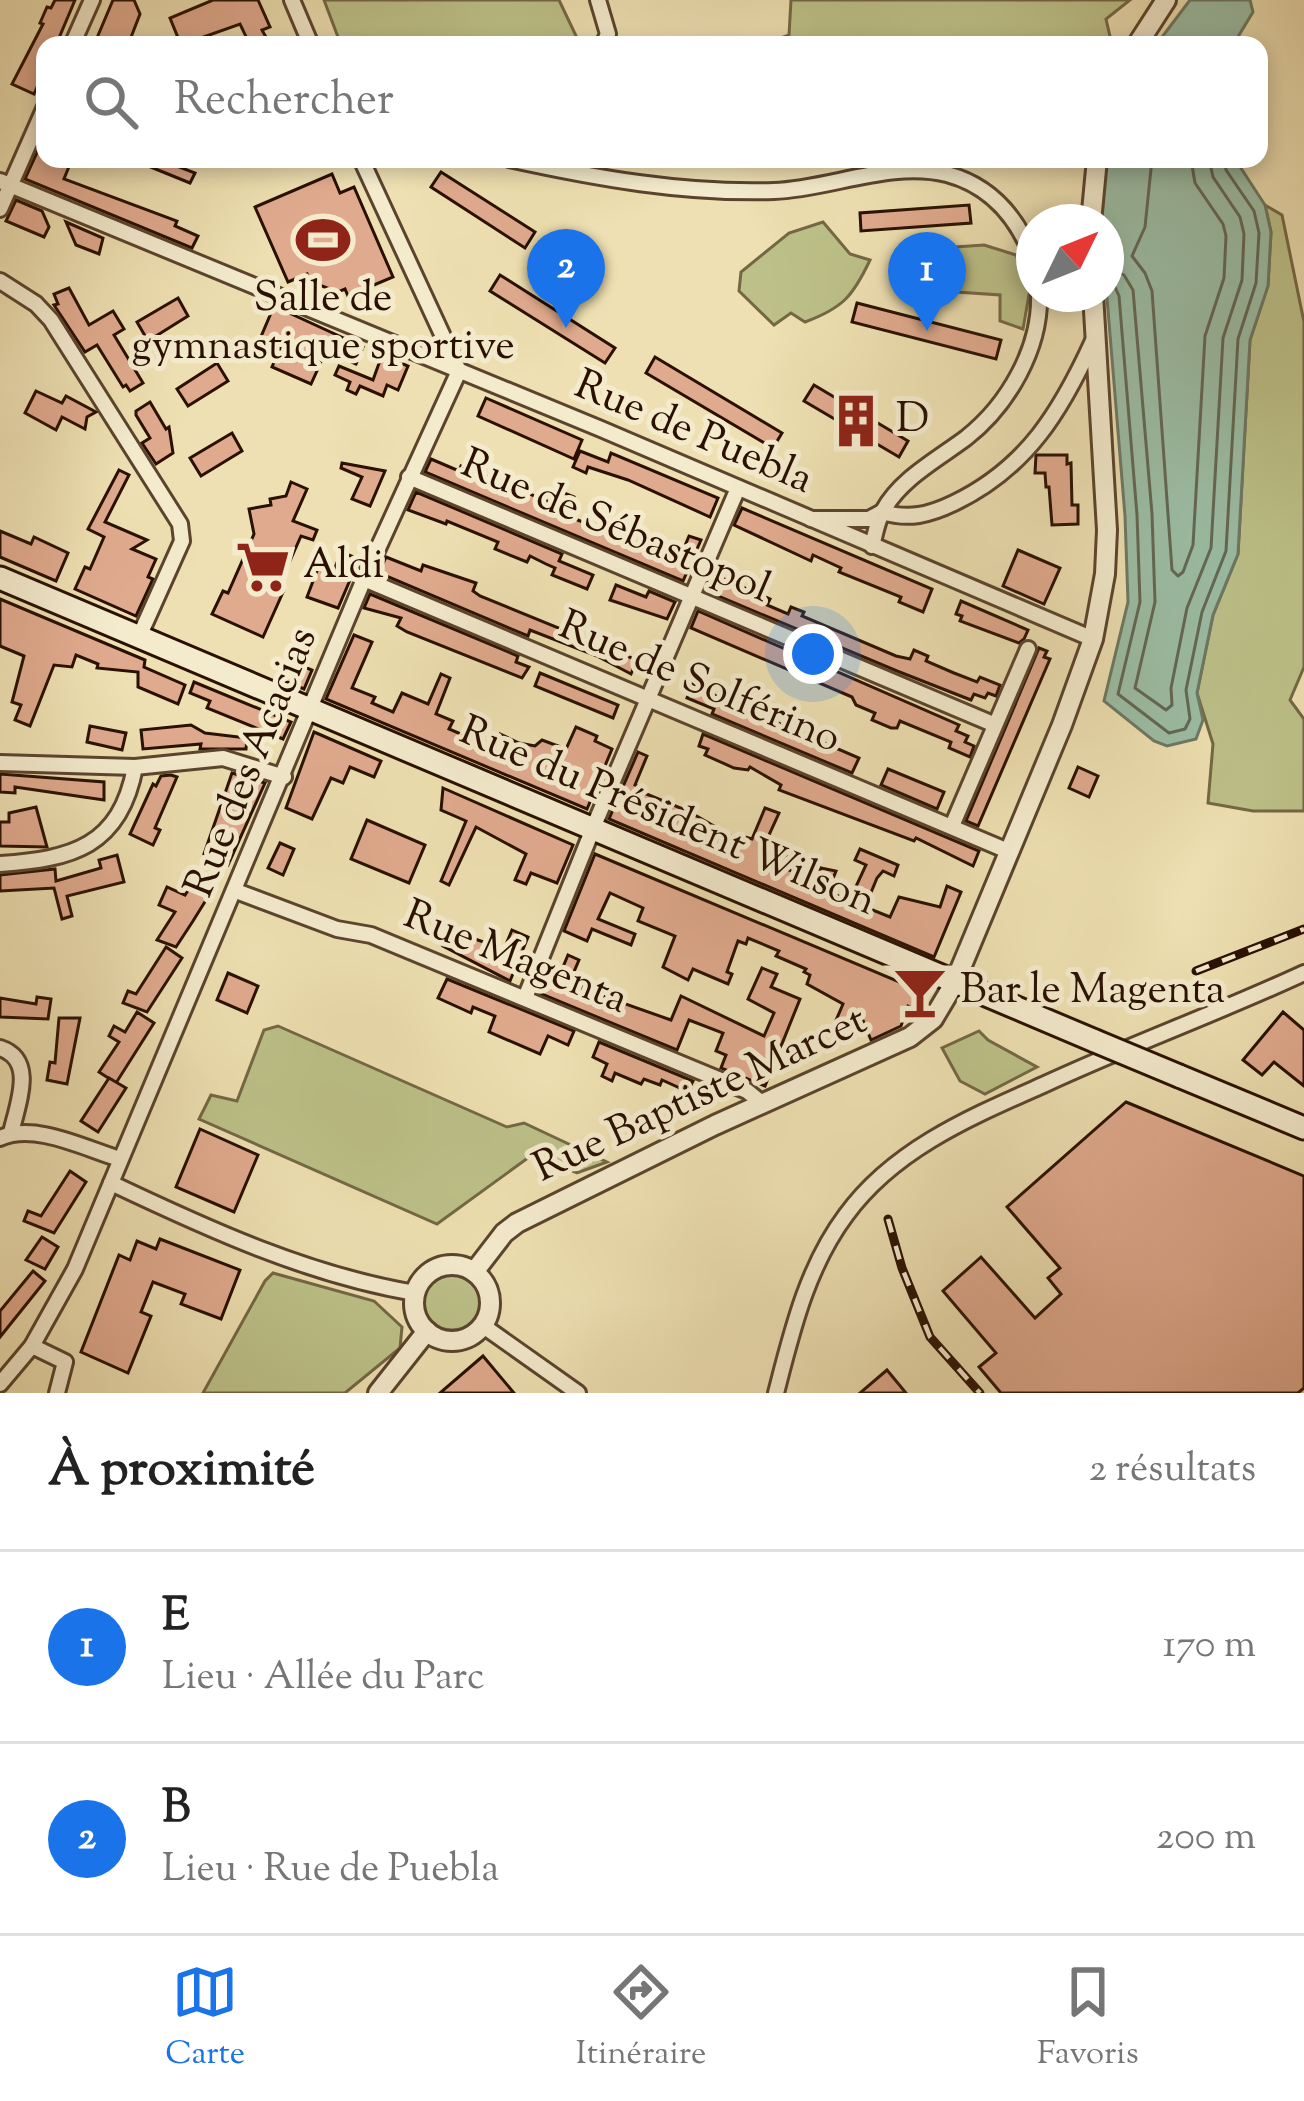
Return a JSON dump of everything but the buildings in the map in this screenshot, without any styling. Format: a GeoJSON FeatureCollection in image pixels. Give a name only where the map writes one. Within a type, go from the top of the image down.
{"type":"FeatureCollection","features":[{"type":"Feature","properties":{"kind":"main road","name":"Rue du Président Wilson"},"geometry":{"type":"LineString","coordinates":[[0,578],[1304,1128]]}},
{"type":"Feature","properties":{"kind":"street"},"geometry":{"type":"LineString","coordinates":[[76,36],[92,0]]}},
{"type":"Feature","properties":{"kind":"street"},"geometry":{"type":"LineString","coordinates":[[292,0],[307,36]]}},
{"type":"Feature","properties":{"kind":"street"},"geometry":{"type":"LineString","coordinates":[[598,0],[607,36]]}},
{"type":"Feature","properties":{"kind":"street"},"geometry":{"type":"LineString","coordinates":[[1143,36],[1166,0]]}},
{"type":"Feature","properties":{"kind":"street"},"geometry":{"type":"LineString","coordinates":[[0,208],[5,184],[36,124]]}},
{"type":"Feature","properties":{"kind":"street"},"geometry":{"type":"LineString","coordinates":[[365,168],[459,371]]}},
{"type":"Feature","properties":{"kind":"street"},"geometry":{"type":"LineString","coordinates":[[556,168],[640,184],[711,190],[803,189],[909,170],[949,175],[991,195],[1016,223]]}},
{"type":"Feature","properties":{"kind":"street"},"geometry":{"type":"LineString","coordinates":[[1093,204],[1096,168]]}},
{"type":"Feature","properties":{"kind":"street","name":"Rue de Puebla"},"geometry":{"type":"LineString","coordinates":[[5,184],[1093,639]]}},
{"type":"Feature","properties":{"kind":"street"},"geometry":{"type":"LineString","coordinates":[[0,281],[51,320],[180,524],[182,541],[139,638]]}},
{"type":"Feature","properties":{"kind":"street"},"geometry":{"type":"LineString","coordinates":[[865,544],[876,515],[915,476],[984,422],[1003,399],[1037,330],[1038,312]]}},
{"type":"Feature","properties":{"kind":"street","name":"Rue Baptiste Marcet"},"geometry":{"type":"LineString","coordinates":[[474,1272],[510,1227],[923,1030],[955,982],[1093,639],[1105,574],[1107,530],[1094,312]]}},
{"type":"Feature","properties":{"kind":"street"},"geometry":{"type":"LineString","coordinates":[[808,519],[922,515],[961,500],[1004,474],[1061,409],[1095,336]]}},
{"type":"Feature","properties":{"kind":"street","name":"Rue des Acacias"},"geometry":{"type":"LineString","coordinates":[[0,1384],[32,1346],[70,1280],[364,579],[459,371]]}},
{"type":"Feature","properties":{"kind":"street","name":"Rue de Sébastopol"},"geometry":{"type":"LineString","coordinates":[[410,477],[993,724]]}},
{"type":"Feature","properties":{"kind":"street"},"geometry":{"type":"LineString","coordinates":[[525,998],[738,488]]}},
{"type":"Feature","properties":{"kind":"street","name":"Rue de Solférino"},"geometry":{"type":"LineString","coordinates":[[364,579],[1008,851]]}},
{"type":"Feature","properties":{"kind":"street"},"geometry":{"type":"LineString","coordinates":[[952,826],[1028,650]]}},
{"type":"Feature","properties":{"kind":"street"},"geometry":{"type":"LineString","coordinates":[[0,763],[135,767],[223,758],[284,777]]}},
{"type":"Feature","properties":{"kind":"street"},"geometry":{"type":"LineString","coordinates":[[0,864],[53,860],[87,847],[124,804],[135,767]]}},
{"type":"Feature","properties":{"kind":"street","name":"Rue Magenta"},"geometry":{"type":"LineString","coordinates":[[236,891],[337,929],[371,935],[747,1090],[762,1103]]}},
{"type":"Feature","properties":{"kind":"street"},"geometry":{"type":"LineString","coordinates":[[776,1393],[817,1261],[865,1192],[909,1154],[953,1127],[1063,1075],[1304,973]]}},
{"type":"Feature","properties":{"kind":"street"},"geometry":{"type":"LineString","coordinates":[[0,1048],[18,1060],[23,1073],[6,1135],[40,1135],[120,1160]]}},
{"type":"Feature","properties":{"kind":"street"},"geometry":{"type":"LineString","coordinates":[[111,1183],[283,1258],[415,1293]]}},
{"type":"Feature","properties":{"kind":"street"},"geometry":{"type":"LineString","coordinates":[[463,1266],[474,1272],[489,1297],[482,1325],[456,1340],[427,1331],[416,1314],[420,1282],[439,1267],[463,1266]]}},
{"type":"Feature","properties":{"kind":"street"},"geometry":{"type":"LineString","coordinates":[[482,1325],[578,1393]]}},
{"type":"Feature","properties":{"kind":"street"},"geometry":{"type":"LineString","coordinates":[[378,1393],[427,1331]]}},
{"type":"Feature","properties":{"kind":"street"},"geometry":{"type":"LineString","coordinates":[[32,1346],[65,1362],[57,1393]]}},
{"type":"Feature","properties":{"kind":"shaded area"},"geometry":{"type":"Polygon","coordinates":[[[324,0],[559,0],[576,36],[338,36],[324,0]]]}},
{"type":"Feature","properties":{"kind":"shaded area"},"geometry":{"type":"Polygon","coordinates":[[[791,0],[1130,0],[1106,19],[1110,36],[789,35],[791,0]]]}},
{"type":"Feature","properties":{"kind":"shaded area"},"geometry":{"type":"Polygon","coordinates":[[[1265,205],[1282,215],[1304,322],[1304,667],[1290,700],[1304,719],[1304,811],[1253,811],[1208,803],[1213,744],[1197,693],[1213,615],[1238,554],[1250,340],[1268,285],[1271,232],[1265,205]]]}},
{"type":"Feature","properties":{"kind":"shaded area"},"geometry":{"type":"Polygon","coordinates":[[[823,222],[850,254],[870,260],[838,306],[805,322],[791,313],[774,325],[739,291],[741,272],[789,233],[823,222]]]}},
{"type":"Feature","properties":{"kind":"shaded area"},"geometry":{"type":"Polygon","coordinates":[[[984,245],[1016,255],[1016,312],[1026,312],[1023,329],[1000,321],[1000,295],[942,291],[941,258],[955,247],[984,245]]]}},
{"type":"Feature","properties":{"kind":"shaded area"},"geometry":{"type":"Polygon","coordinates":[[[278,1026],[507,1127],[524,1123],[607,1162],[577,1173],[532,1155],[437,1224],[199,1119],[211,1095],[237,1101],[264,1030],[278,1026]]]}},
{"type":"Feature","properties":{"kind":"shaded area"},"geometry":{"type":"Polygon","coordinates":[[[979,1031],[1037,1067],[985,1094],[960,1081],[942,1048],[979,1031]]]}},
{"type":"Feature","properties":{"kind":"shaded area"},"geometry":{"type":"Polygon","coordinates":[[[273,1273],[374,1301],[402,1327],[400,1348],[345,1393],[203,1393],[273,1273]]]}},
{"type":"Feature","properties":{"kind":"shaded area"},"geometry":{"type":"Polygon","coordinates":[[[452,1274],[472,1282],[480,1302],[472,1322],[452,1330],[432,1322],[424,1302],[432,1282],[452,1274]]]}},
{"type":"Feature","properties":{"kind":"water"},"geometry":{"type":"Polygon","coordinates":[[[1190,0],[1250,0],[1253,12],[1238,36],[1163,36],[1190,0]]]}},
{"type":"Feature","properties":{"kind":"water"},"geometry":{"type":"Polygon","coordinates":[[[1106,168],[1241,168],[1265,205],[1271,232],[1268,286],[1250,340],[1238,554],[1213,615],[1197,693],[1203,720],[1196,739],[1167,746],[1104,701],[1128,602],[1108,312],[1124,312],[1124,204],[1101,204],[1106,168]]]}},
{"type":"Feature","properties":{"kind":"railway"},"geometry":{"type":"LineString","coordinates":[[1196,971],[1304,929]]}},
{"type":"Feature","properties":{"kind":"railway"},"geometry":{"type":"LineString","coordinates":[[888,1219],[930,1337],[980,1393]]}},
{"type":"Feature","properties":{"kind":"place","name":"Salle de gymnastique sportive"},"geometry":{"type":"Point","coordinates":[323,240]}},
{"type":"Feature","properties":{"kind":"place","name":"B"},"geometry":{"type":"Point","coordinates":[566,328]}},
{"type":"Feature","properties":{"kind":"place","name":"E"},"geometry":{"type":"Point","coordinates":[927,331]}},
{"type":"Feature","properties":{"kind":"place","name":"D"},"geometry":{"type":"Point","coordinates":[856,421]}},
{"type":"Feature","properties":{"kind":"place","name":"Aldi"},"geometry":{"type":"Point","coordinates":[263,567]}},
{"type":"Feature","properties":{"kind":"place","name":"Bar le Magenta"},"geometry":{"type":"Point","coordinates":[920,992]}}]}
